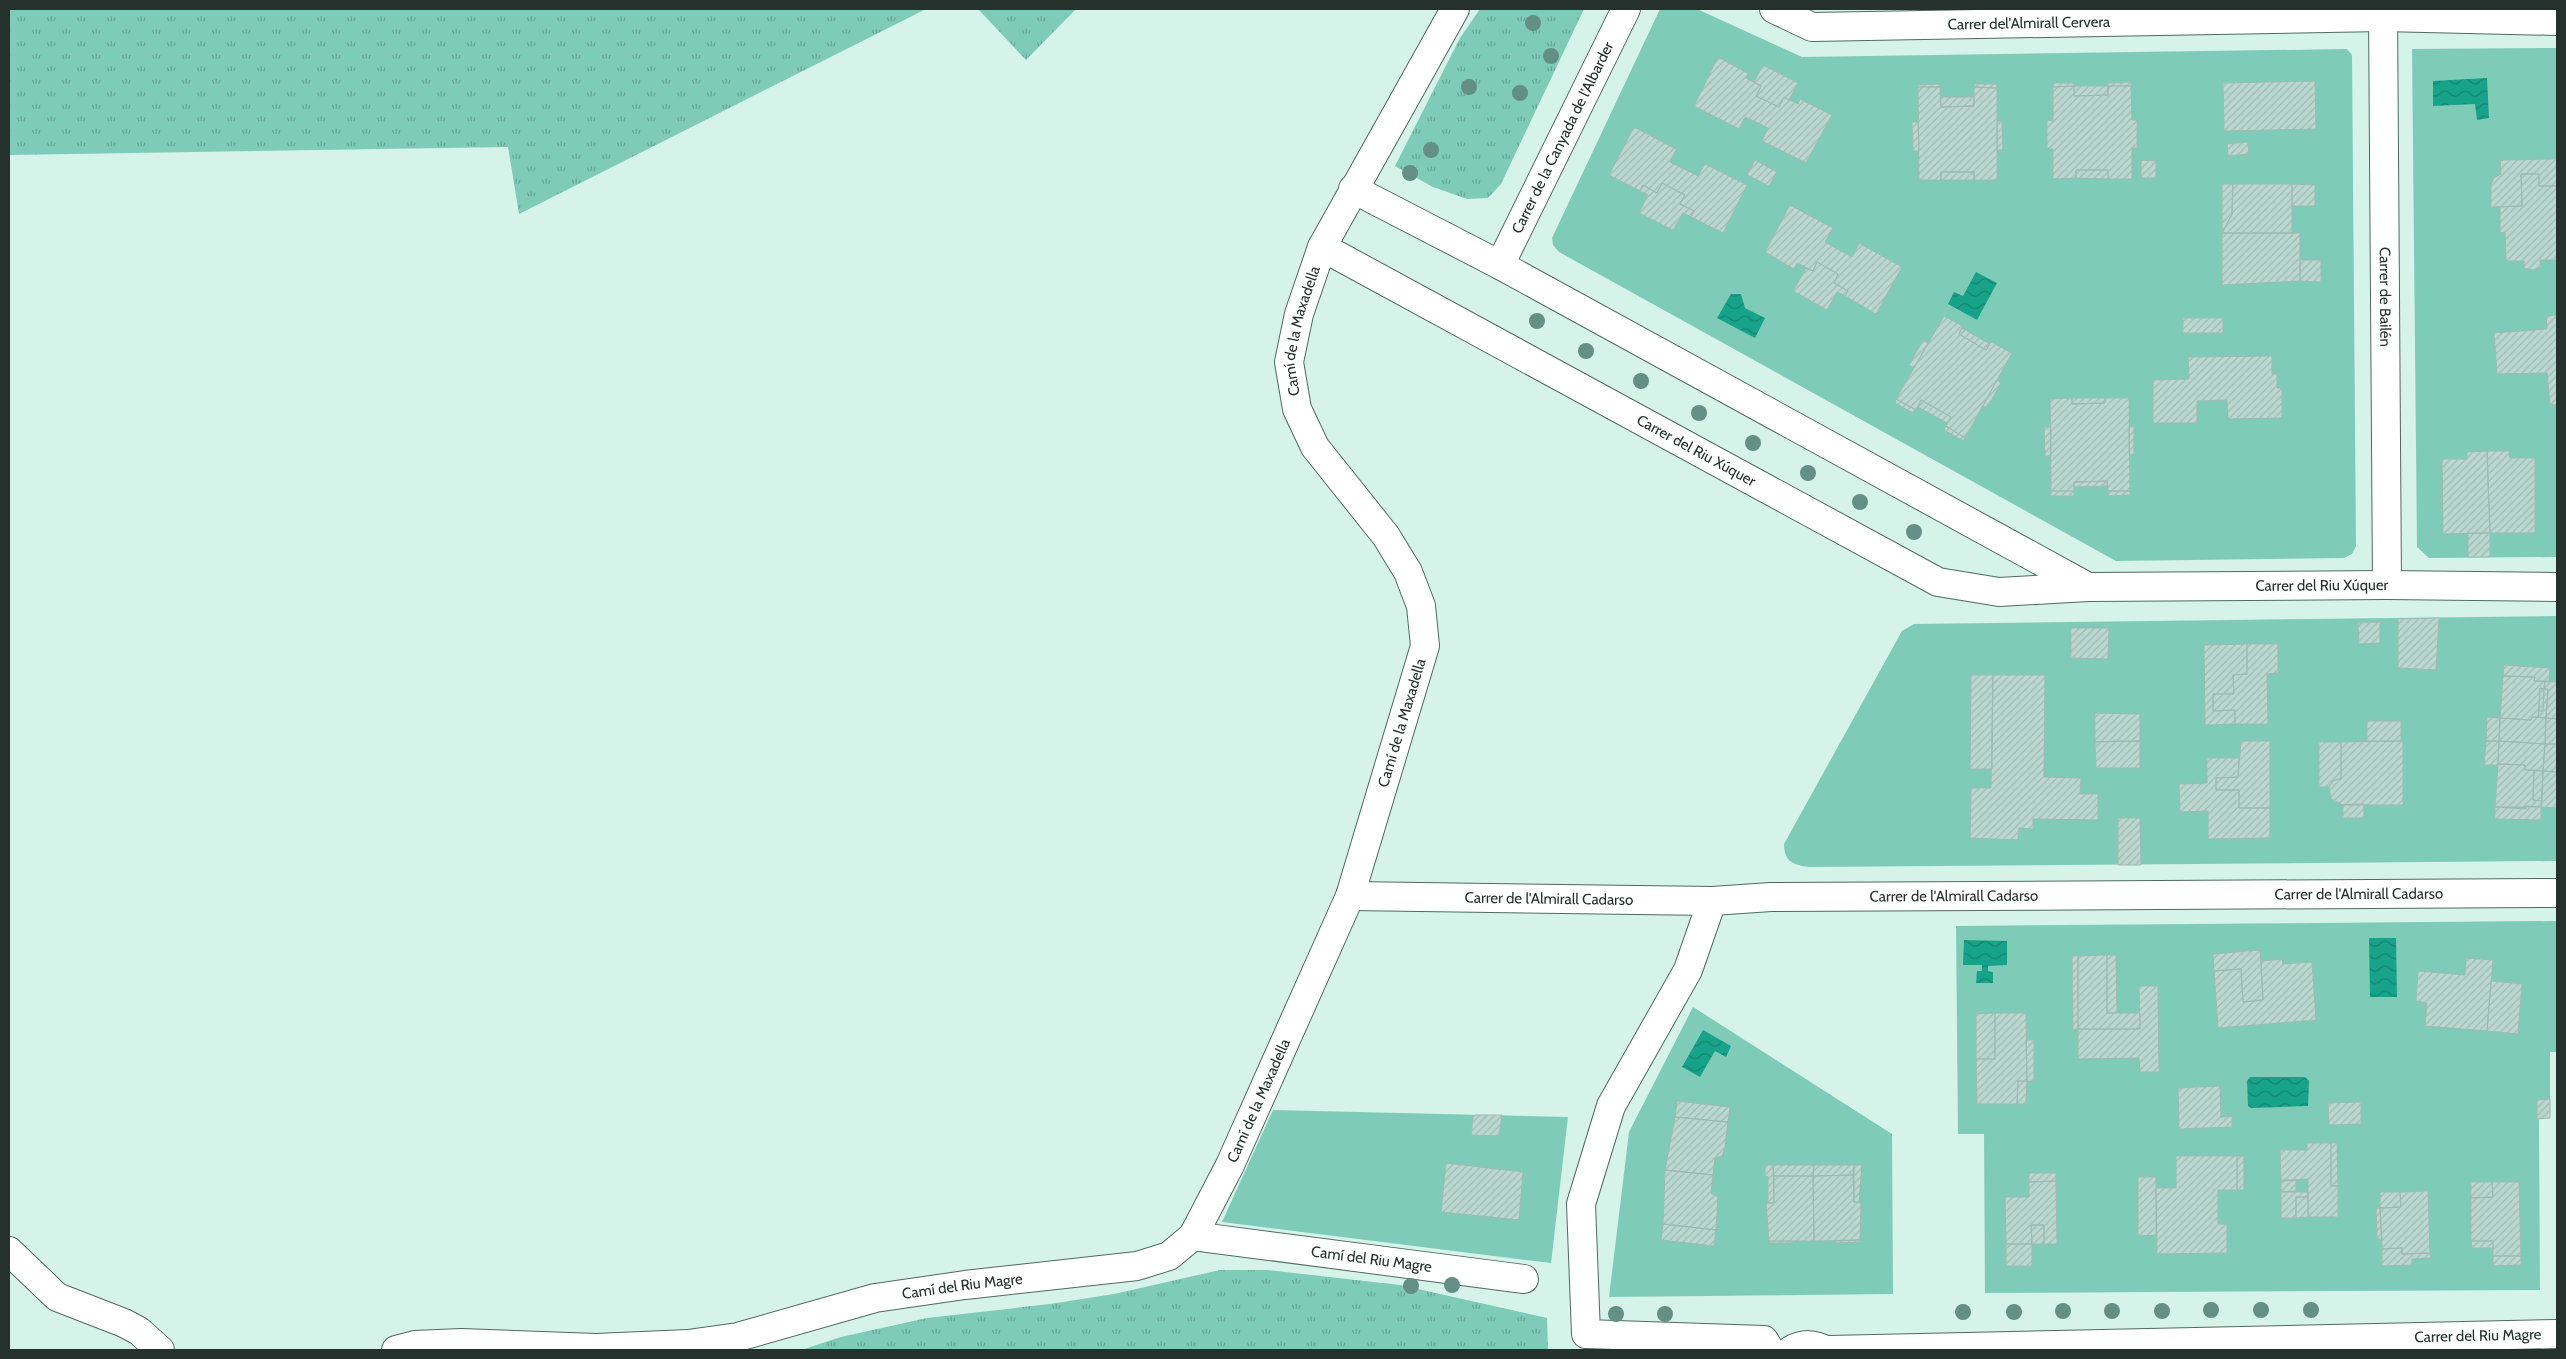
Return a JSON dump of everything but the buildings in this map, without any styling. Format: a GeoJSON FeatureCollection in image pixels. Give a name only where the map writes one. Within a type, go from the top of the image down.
{"type":"FeatureCollection","features":[{"type":"Feature","properties":{"kind":"street","name":"Camí de la Maxadella"},"geometry":{"type":"LineString","coordinates":[[1193,1236],[1230,1165],[1350,896],[1425,646],[1421,606],[1408,572],[1386,536],[1315,447],[1297,409],[1290,362],[1299,314],[1322,247],[1455,9]]}},
{"type":"Feature","properties":{"kind":"street","name":"Carrer de la Canyada de l'Albarder"},"geometry":{"type":"LineString","coordinates":[[1500,265],[1626,9]]}},
{"type":"Feature","properties":{"kind":"street","name":"Carrer del'Almirall Cervera"},"geometry":{"type":"LineString","coordinates":[[1774,9],[1812,27],[2383,13],[2557,21]]}},
{"type":"Feature","properties":{"kind":"street","name":"Carrer de Bailén"},"geometry":{"type":"LineString","coordinates":[[2383,13],[2386,585]]}},
{"type":"Feature","properties":{"kind":"street","name":"Carrer del Riu Xúquer"},"geometry":{"type":"LineString","coordinates":[[1353,189],[1500,265],[2088,587]]}},
{"type":"Feature","properties":{"kind":"street","name":"Carrer del Riu Xúquer"},"geometry":{"type":"LineString","coordinates":[[1322,247],[1938,582],[1999,592],[2088,587],[2557,586]]}},
{"type":"Feature","properties":{"kind":"street","name":"Carrer de l'Almirall Cadarso"},"geometry":{"type":"LineString","coordinates":[[1350,896],[1712,901],[1781,897],[2557,893]]}},
{"type":"Feature","properties":{"kind":"street"},"geometry":{"type":"LineString","coordinates":[[1712,901],[1688,970],[1611,1106],[1580,1204],[1586,1334],[1764,1340],[1770,1350]]}},
{"type":"Feature","properties":{"kind":"street","name":"Camí del Riu Magre"},"geometry":{"type":"LineString","coordinates":[[396,1350],[415,1345],[461,1343],[596,1348],[688,1344],[738,1337],[875,1298],[965,1285],[1137,1266],[1169,1256],[1193,1236],[1524,1279]]}},
{"type":"Feature","properties":{"kind":"street"},"geometry":{"type":"LineString","coordinates":[[9,1251],[58,1297],[124,1322],[139,1331],[160,1350]]}},
{"type":"Feature","properties":{"kind":"street","name":"Carrer del Riu Magre"},"geometry":{"type":"LineString","coordinates":[[1791,1350],[1805,1345],[1828,1350],[2557,1334]]}},
{"type":"Feature","properties":{"kind":"green space"},"geometry":{"type":"Polygon","coordinates":[[[9,9],[926,9],[519,214],[508,147],[9,155],[9,9]]]}},
{"type":"Feature","properties":{"kind":"green space"},"geometry":{"type":"Polygon","coordinates":[[[978,9],[1076,9],[1026,60],[978,9]]]}},
{"type":"Feature","properties":{"kind":"green space"},"geometry":{"type":"Polygon","coordinates":[[[1480,9],[1584,9],[1501,184],[1488,198],[1467,199],[1433,187],[1395,166],[1460,38],[1480,9]]]}},
{"type":"Feature","properties":{"kind":"green space"},"geometry":{"type":"Polygon","coordinates":[[[1660,9],[1697,9],[1802,57],[2347,49],[2352,55],[2356,546],[2352,554],[2344,558],[2116,561],[1559,252],[1553,245],[1552,238],[1660,9]]]}},
{"type":"Feature","properties":{"kind":"green space"},"geometry":{"type":"Polygon","coordinates":[[[2557,48],[2557,557],[2429,558],[2417,547],[2412,49],[2557,48]]]}},
{"type":"Feature","properties":{"kind":"green space"},"geometry":{"type":"Polygon","coordinates":[[[2557,616],[2557,861],[1809,867],[1794,864],[1788,859],[1784,850],[1784,844],[1902,631],[1914,624],[2557,616]]]}},
{"type":"Feature","properties":{"kind":"green space"},"geometry":{"type":"Polygon","coordinates":[[[2557,921],[2557,1052],[2550,1052],[2550,1118],[2539,1119],[2540,1290],[1985,1293],[1984,1134],[1958,1134],[1956,926],[2557,921]]]}},
{"type":"Feature","properties":{"kind":"green space"},"geometry":{"type":"Polygon","coordinates":[[[1693,1007],[1892,1134],[1893,1294],[1609,1297],[1629,1132],[1693,1007]]]}},
{"type":"Feature","properties":{"kind":"green space"},"geometry":{"type":"Polygon","coordinates":[[[1273,1110],[1568,1117],[1551,1263],[1222,1222],[1273,1110]]]}},
{"type":"Feature","properties":{"kind":"green space"},"geometry":{"type":"Polygon","coordinates":[[[1220,1270],[1267,1270],[1400,1285],[1547,1318],[1548,1350],[801,1350],[841,1337],[927,1318],[1050,1304],[1114,1294],[1220,1270]]]}},
{"type":"Feature","properties":{"kind":"water"},"geometry":{"type":"Polygon","coordinates":[[[2487,78],[2489,118],[2477,120],[2475,104],[2433,106],[2433,81],[2487,78]]]}},
{"type":"Feature","properties":{"kind":"water"},"geometry":{"type":"Polygon","coordinates":[[[1976,272],[1997,283],[1977,320],[1948,304],[1954,292],[1963,296],[1976,272]]]}},
{"type":"Feature","properties":{"kind":"water"},"geometry":{"type":"Polygon","coordinates":[[[1731,294],[1741,294],[1745,308],[1765,318],[1755,338],[1717,318],[1731,294]]]}},
{"type":"Feature","properties":{"kind":"water"},"geometry":{"type":"Polygon","coordinates":[[[2369,938],[2396,938],[2397,997],[2370,997],[2369,938]]]}},
{"type":"Feature","properties":{"kind":"water"},"geometry":{"type":"Polygon","coordinates":[[[1964,940],[2007,941],[2007,965],[1988,966],[1988,971],[1993,972],[1993,983],[1976,983],[1977,971],[1982,971],[1982,965],[1963,965],[1964,940]]]}},
{"type":"Feature","properties":{"kind":"water"},"geometry":{"type":"Polygon","coordinates":[[[1703,1030],[1731,1046],[1726,1057],[1715,1051],[1700,1077],[1682,1067],[1703,1030]]]}},
{"type":"Feature","properties":{"kind":"water"},"geometry":{"type":"Polygon","coordinates":[[[2250,1077],[2305,1077],[2309,1081],[2308,1106],[2251,1108],[2248,1106],[2247,1081],[2250,1077]]]}}]}
